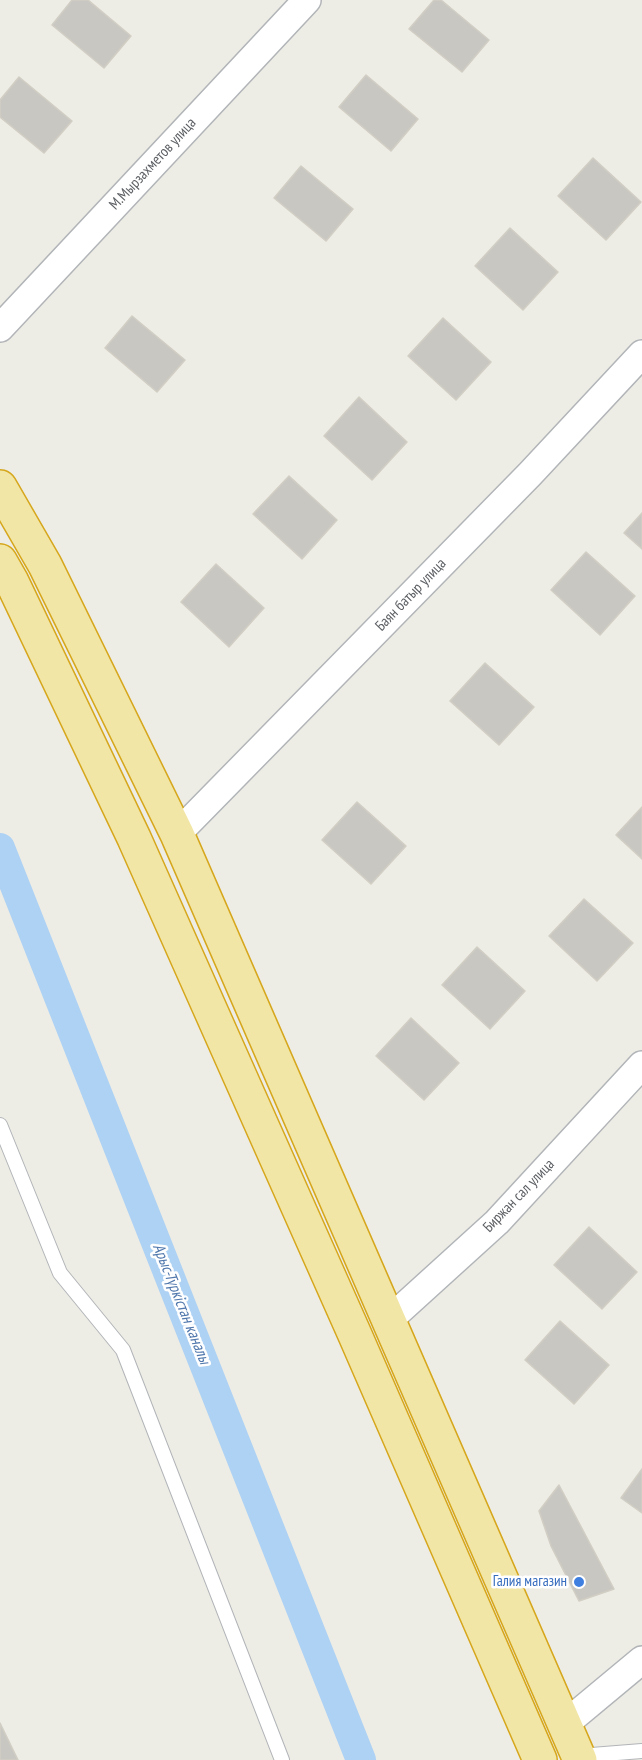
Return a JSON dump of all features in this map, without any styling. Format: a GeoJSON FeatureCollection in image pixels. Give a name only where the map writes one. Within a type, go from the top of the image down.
{"type":"FeatureCollection","features":[{"type":"Feature","properties":{"kind":"highway"},"geometry":{"type":"LineString","coordinates":[[0,487],[45,565],[177,834],[579,1758]]}},
{"type":"Feature","properties":{"kind":"highway"},"geometry":{"type":"LineString","coordinates":[[0,561],[134,838],[355,1335],[540,1760]]}},
{"type":"Feature","properties":{"kind":"street","name":"М.Мырзахметов улица"},"geometry":{"type":"LineString","coordinates":[[0,328],[307,0]]}},
{"type":"Feature","properties":{"kind":"street","name":"Баян батыр улица"},"geometry":{"type":"LineString","coordinates":[[177,834],[530,474],[642,354]]}},
{"type":"Feature","properties":{"kind":"street","name":"Биржан сал улица"},"geometry":{"type":"LineString","coordinates":[[389,1320],[496,1222],[642,1065]]}},
{"type":"Feature","properties":{"kind":"street"},"geometry":{"type":"LineString","coordinates":[[565,1724],[642,1660]]}},
{"type":"Feature","properties":{"kind":"lane"},"geometry":{"type":"LineString","coordinates":[[0,1125],[60,1274],[123,1350],[282,1760]]}},
{"type":"Feature","properties":{"kind":"lane"},"geometry":{"type":"LineString","coordinates":[[579,1758],[642,1751]]}},
{"type":"Feature","properties":{"kind":"building"},"geometry":{"type":"Polygon","coordinates":[[[72,0],[88,0],[131,36],[104,68],[52,25],[72,0]]]}},
{"type":"Feature","properties":{"kind":"building"},"geometry":{"type":"Polygon","coordinates":[[[434,0],[441,0],[489,40],[462,72],[409,29],[434,0]]]}},
{"type":"Feature","properties":{"kind":"building"},"geometry":{"type":"Polygon","coordinates":[[[366,75],[418,119],[391,151],[339,107],[366,75]]]}},
{"type":"Feature","properties":{"kind":"building"},"geometry":{"type":"Polygon","coordinates":[[[19,77],[72,121],[44,153],[0,117],[0,100],[19,77]]]}},
{"type":"Feature","properties":{"kind":"building"},"geometry":{"type":"Polygon","coordinates":[[[593,158],[641,202],[606,240],[558,196],[593,158]]]}},
{"type":"Feature","properties":{"kind":"building"},"geometry":{"type":"Polygon","coordinates":[[[301,166],[353,209],[326,241],[274,198],[301,166]]]}},
{"type":"Feature","properties":{"kind":"building"},"geometry":{"type":"Polygon","coordinates":[[[510,228],[558,272],[523,310],[475,266],[510,228]]]}},
{"type":"Feature","properties":{"kind":"building"},"geometry":{"type":"Polygon","coordinates":[[[132,316],[185,360],[157,392],[105,348],[132,316]]]}},
{"type":"Feature","properties":{"kind":"building"},"geometry":{"type":"Polygon","coordinates":[[[443,318],[491,362],[456,400],[408,356],[443,318]]]}},
{"type":"Feature","properties":{"kind":"building"},"geometry":{"type":"Polygon","coordinates":[[[359,397],[407,442],[372,480],[324,436],[359,397]]]}},
{"type":"Feature","properties":{"kind":"building"},"geometry":{"type":"Polygon","coordinates":[[[289,476],[337,520],[302,559],[253,514],[289,476]]]}},
{"type":"Feature","properties":{"kind":"building"},"geometry":{"type":"Polygon","coordinates":[[[642,513],[642,549],[624,533],[642,513]]]}},
{"type":"Feature","properties":{"kind":"building"},"geometry":{"type":"Polygon","coordinates":[[[586,552],[635,596],[600,635],[551,590],[586,552]]]}},
{"type":"Feature","properties":{"kind":"building"},"geometry":{"type":"Polygon","coordinates":[[[216,564],[264,608],[229,647],[181,602],[216,564]]]}},
{"type":"Feature","properties":{"kind":"building"},"geometry":{"type":"Polygon","coordinates":[[[485,663],[534,707],[499,745],[450,701],[485,663]]]}},
{"type":"Feature","properties":{"kind":"building"},"geometry":{"type":"Polygon","coordinates":[[[357,802],[406,846],[371,884],[322,840],[357,802]]]}},
{"type":"Feature","properties":{"kind":"building"},"geometry":{"type":"Polygon","coordinates":[[[642,807],[642,859],[616,835],[642,807]]]}},
{"type":"Feature","properties":{"kind":"building"},"geometry":{"type":"Polygon","coordinates":[[[584,899],[633,943],[597,981],[549,936],[584,899]]]}},
{"type":"Feature","properties":{"kind":"building"},"geometry":{"type":"Polygon","coordinates":[[[477,947],[525,991],[490,1029],[442,985],[477,947]]]}},
{"type":"Feature","properties":{"kind":"building"},"geometry":{"type":"Polygon","coordinates":[[[411,1018],[459,1063],[424,1100],[376,1056],[411,1018]]]}},
{"type":"Feature","properties":{"kind":"building"},"geometry":{"type":"Polygon","coordinates":[[[589,1227],[637,1272],[602,1309],[554,1265],[589,1227]]]}},
{"type":"Feature","properties":{"kind":"building"},"geometry":{"type":"Polygon","coordinates":[[[560,1321],[609,1365],[574,1404],[525,1360],[560,1321]]]}},
{"type":"Feature","properties":{"kind":"building"},"geometry":{"type":"Polygon","coordinates":[[[642,1469],[642,1513],[621,1498],[642,1469]]]}},
{"type":"Feature","properties":{"kind":"building"},"geometry":{"type":"Polygon","coordinates":[[[559,1485],[614,1589],[579,1601],[551,1546],[539,1511],[559,1485]]]}},
{"type":"Feature","properties":{"kind":"building"},"geometry":{"type":"Polygon","coordinates":[[[0,1723],[18,1760],[0,1760],[0,1723]]]}},
{"type":"Feature","properties":{"kind":"waterway","name":"Арыс-Түркістан каналы"},"geometry":{"type":"LineString","coordinates":[[0,848],[361,1760]]}},
{"type":"Feature","properties":{"kind":"place","name":"Галия магазин"},"geometry":{"type":"Point","coordinates":[579,1582]}}]}
